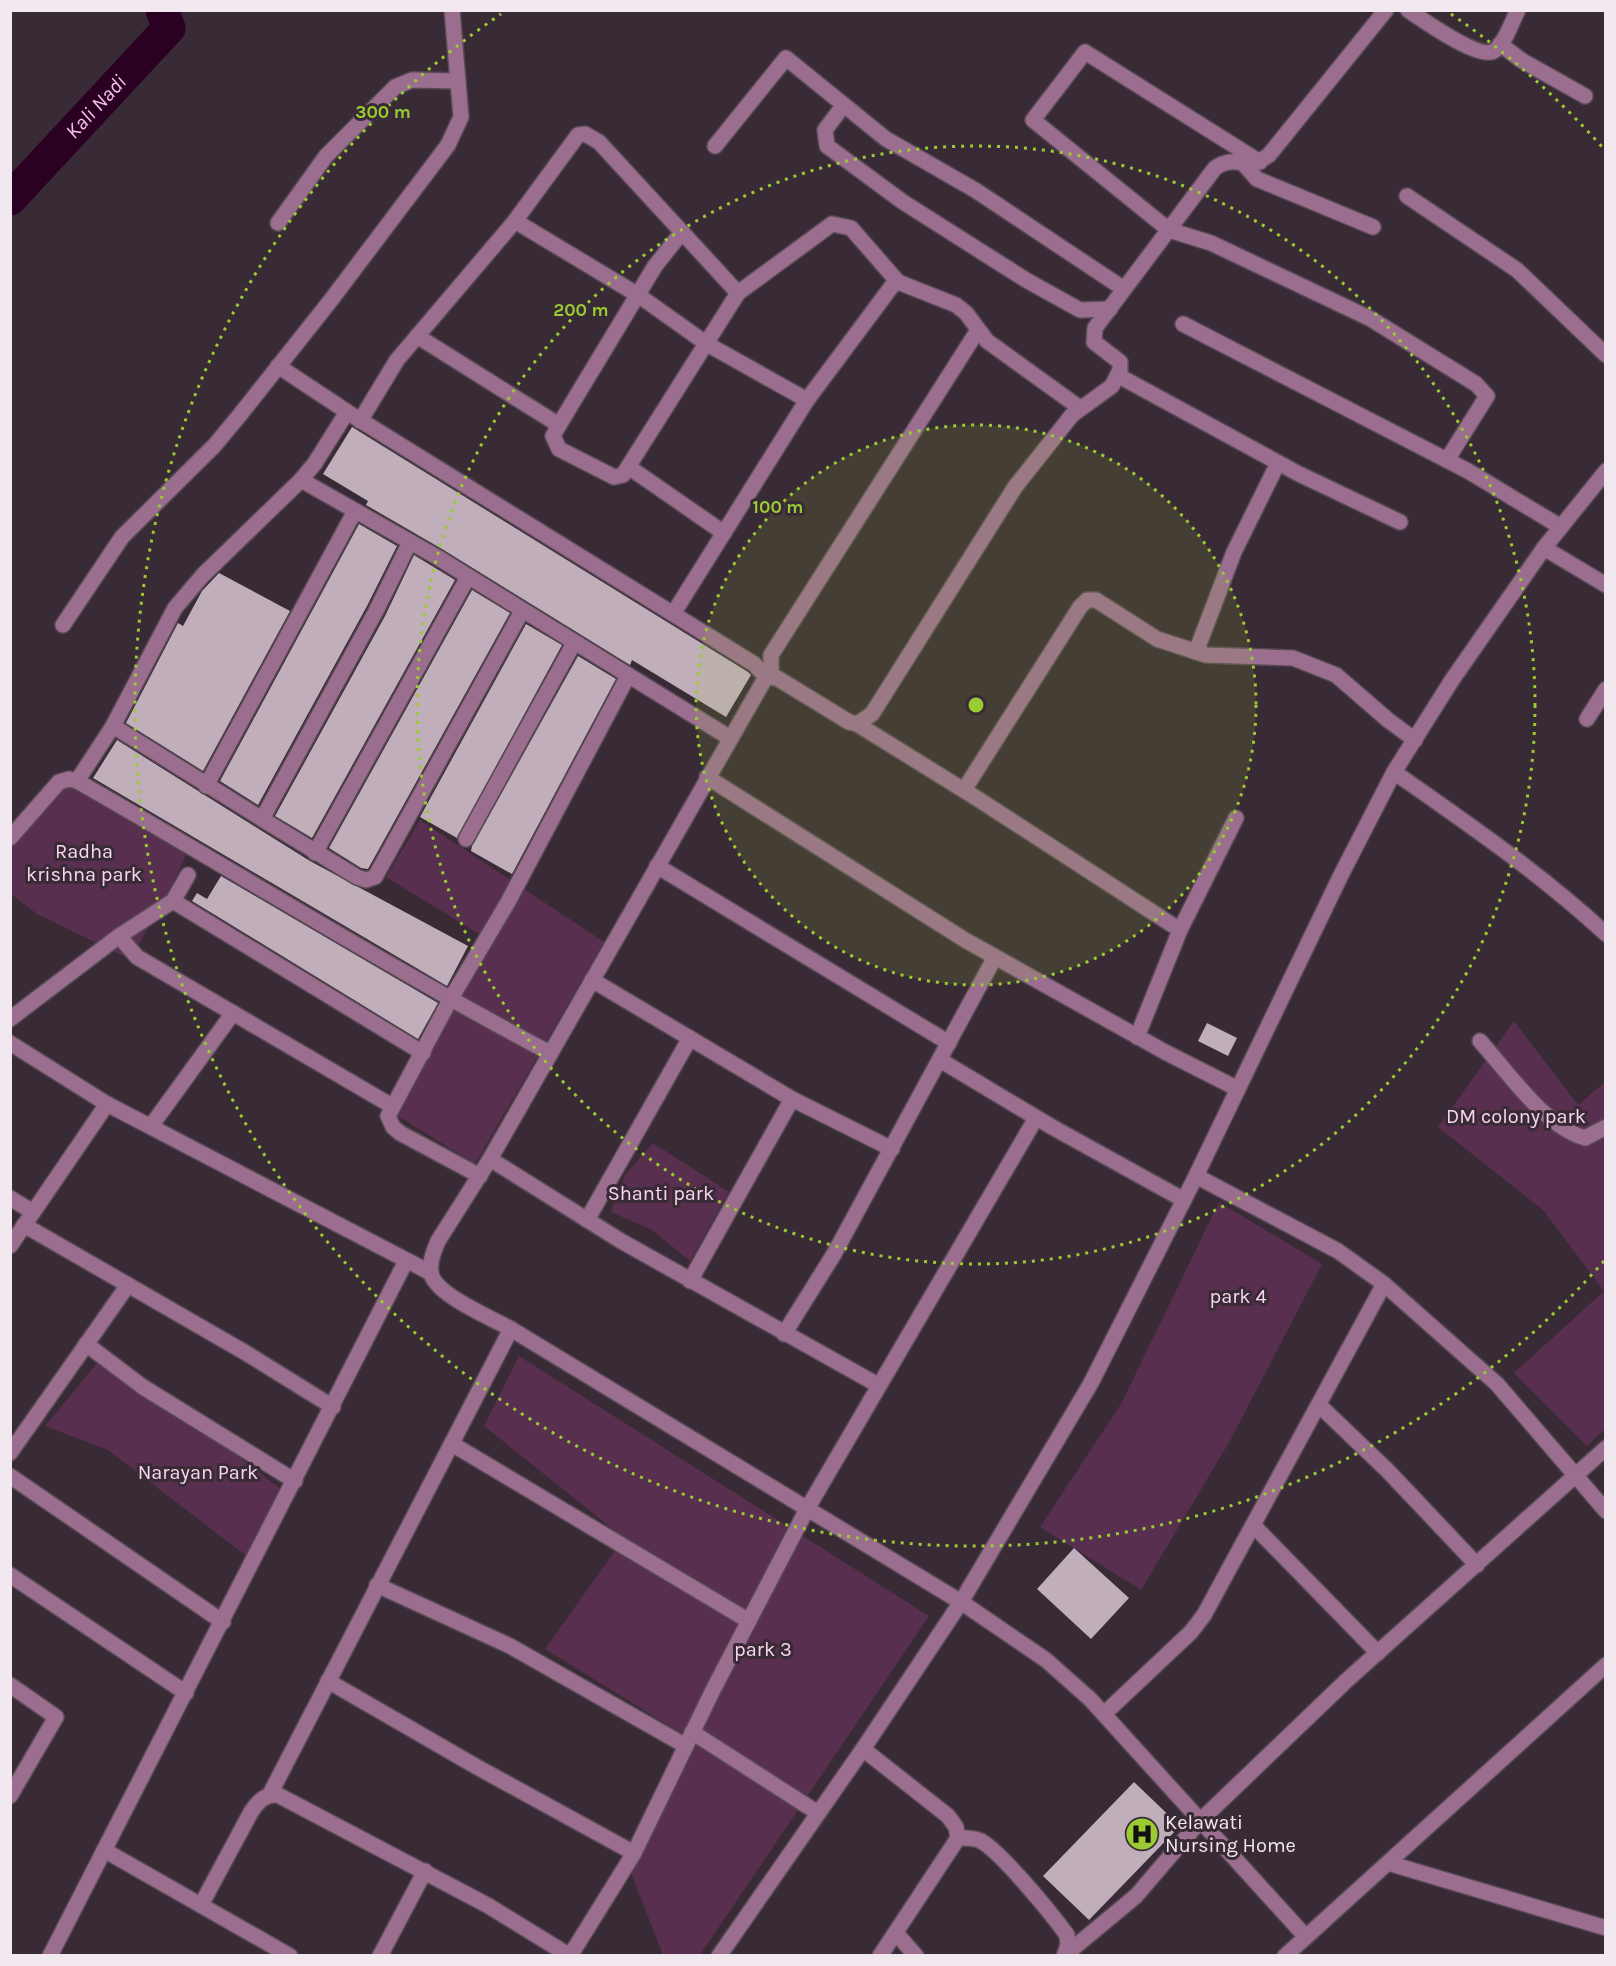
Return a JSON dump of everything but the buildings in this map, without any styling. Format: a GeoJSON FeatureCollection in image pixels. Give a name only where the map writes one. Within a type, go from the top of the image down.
{"type":"FeatureCollection","features":[{"type":"Feature","properties":{"kind":"street"},"geometry":{"type":"LineString","coordinates":[[63,625],[122,537],[213,446],[278,366],[448,145],[461,117],[452,10]]}},
{"type":"Feature","properties":{"kind":"street"},"geometry":{"type":"LineString","coordinates":[[857,724],[872,714],[1015,488],[1072,415],[1095,400],[1117,378],[1120,362],[1094,342],[1093,334],[1124,290],[1215,168],[1231,161],[1252,164],[1260,162],[1269,155],[1386,10]]}},
{"type":"Feature","properties":{"kind":"street"},"geometry":{"type":"LineString","coordinates":[[1408,10],[1472,49],[1485,53],[1495,50],[1500,44],[1518,10]]}},
{"type":"Feature","properties":{"kind":"street"},"geometry":{"type":"LineString","coordinates":[[1500,44],[1521,60],[1585,96]]}},
{"type":"Feature","properties":{"kind":"street"},"geometry":{"type":"LineString","coordinates":[[1260,162],[1085,52],[1033,120],[1169,230],[1211,243],[1371,319],[1476,384],[1487,396],[1447,460]]}},
{"type":"Feature","properties":{"kind":"street"},"geometry":{"type":"LineString","coordinates":[[715,146],[786,58],[806,71],[843,106],[886,139],[975,190],[1124,290]]}},
{"type":"Feature","properties":{"kind":"street"},"geometry":{"type":"LineString","coordinates":[[278,223],[326,156],[394,87],[412,80],[458,81]]}},
{"type":"Feature","properties":{"kind":"street"},"geometry":{"type":"LineString","coordinates":[[843,106],[825,130],[827,146],[858,171],[1026,280],[1080,310],[1110,309]]}},
{"type":"Feature","properties":{"kind":"street"},"geometry":{"type":"LineString","coordinates":[[360,421],[398,360],[515,221],[578,135],[585,134],[598,142],[738,293]]}},
{"type":"Feature","properties":{"kind":"street"},"geometry":{"type":"LineString","coordinates":[[1243,163],[1257,179],[1373,227]]}},
{"type":"Feature","properties":{"kind":"street"},"geometry":{"type":"LineString","coordinates":[[1407,196],[1517,270],[1605,355]]}},
{"type":"Feature","properties":{"kind":"street"},"geometry":{"type":"LineString","coordinates":[[515,221],[638,296],[707,344],[807,400]]}},
{"type":"Feature","properties":{"kind":"street"},"geometry":{"type":"LineString","coordinates":[[682,232],[655,266],[553,436],[559,449],[614,477],[623,476],[629,470],[738,293],[832,224],[851,228],[898,282],[956,305],[987,341],[1080,408]]}},
{"type":"Feature","properties":{"kind":"street"},"geometry":{"type":"LineString","coordinates":[[673,614],[807,400],[884,294],[898,282]]}},
{"type":"Feature","properties":{"kind":"street"},"geometry":{"type":"LineString","coordinates":[[1183,324],[1447,460],[1561,527]]}},
{"type":"Feature","properties":{"kind":"street"},"geometry":{"type":"LineString","coordinates":[[978,330],[771,655],[768,676],[707,777],[490,1159],[438,1241],[432,1255],[431,1273],[435,1285],[446,1293],[511,1329],[961,1602],[1046,1660],[1104,1714],[1306,1937]]}},
{"type":"Feature","properties":{"kind":"street"},"geometry":{"type":"LineString","coordinates":[[417,336],[559,425]]}},
{"type":"Feature","properties":{"kind":"street"},"geometry":{"type":"LineString","coordinates":[[278,366],[360,421],[754,664],[768,676],[849,722],[857,724],[964,790],[1180,930]]}},
{"type":"Feature","properties":{"kind":"street"},"geometry":{"type":"LineString","coordinates":[[1117,378],[1119,376],[1278,463],[1400,522]]}},
{"type":"Feature","properties":{"kind":"street"},"geometry":{"type":"LineString","coordinates":[[77,781],[113,726],[175,608],[203,575],[301,480],[315,463],[347,412]]}},
{"type":"Feature","properties":{"kind":"street"},"geometry":{"type":"LineString","coordinates":[[1196,652],[1234,552],[1278,463]]}},
{"type":"Feature","properties":{"kind":"street"},"geometry":{"type":"LineString","coordinates":[[629,470],[633,470],[724,533]]}},
{"type":"Feature","properties":{"kind":"street"},"geometry":{"type":"LineString","coordinates":[[719,1956],[863,1749],[961,1602],[1091,1383],[1196,1176],[1341,875],[1394,772],[1544,548],[1605,471]]}},
{"type":"Feature","properties":{"kind":"street"},"geometry":{"type":"LineString","coordinates":[[301,480],[410,542],[730,738]]}},
{"type":"Feature","properties":{"kind":"street"},"geometry":{"type":"LineString","coordinates":[[206,786],[356,511]]}},
{"type":"Feature","properties":{"kind":"street"},"geometry":{"type":"LineString","coordinates":[[262,819],[376,611],[410,542]]}},
{"type":"Feature","properties":{"kind":"street"},"geometry":{"type":"LineString","coordinates":[[1544,548],[1605,585]]}},
{"type":"Feature","properties":{"kind":"street"},"geometry":{"type":"LineString","coordinates":[[315,853],[468,577]]}},
{"type":"Feature","properties":{"kind":"street"},"geometry":{"type":"LineString","coordinates":[[964,790],[1080,606],[1087,600],[1096,600],[1107,605],[1157,639],[1196,652],[1206,655],[1293,658],[1336,675],[1415,740]]}},
{"type":"Feature","properties":{"kind":"street"},"geometry":{"type":"LineString","coordinates":[[113,726],[315,853],[366,880],[375,877],[522,611]]}},
{"type":"Feature","properties":{"kind":"street"},"geometry":{"type":"LineString","coordinates":[[466,839],[574,643]]}},
{"type":"Feature","properties":{"kind":"street"},"geometry":{"type":"LineString","coordinates":[[480,1176],[400,1133],[393,1127],[388,1116],[450,1000],[508,902],[628,676]]}},
{"type":"Feature","properties":{"kind":"street"},"geometry":{"type":"LineString","coordinates":[[1587,719],[1605,689]]}},
{"type":"Feature","properties":{"kind":"street"},"geometry":{"type":"LineString","coordinates":[[1394,772],[1511,855],[1571,902],[1605,934]]}},
{"type":"Feature","properties":{"kind":"street"},"geometry":{"type":"LineString","coordinates":[[707,777],[995,957],[1238,1089]]}},
{"type":"Feature","properties":{"kind":"street"},"geometry":{"type":"LineString","coordinates":[[10,838],[60,782],[69,779],[77,781],[241,874],[450,1000],[550,1053]]}},
{"type":"Feature","properties":{"kind":"street"},"geometry":{"type":"LineString","coordinates":[[1137,1036],[1180,930],[1236,818]]}},
{"type":"Feature","properties":{"kind":"street"},"geometry":{"type":"LineString","coordinates":[[657,866],[949,1043]]}},
{"type":"Feature","properties":{"kind":"street"},"geometry":{"type":"LineString","coordinates":[[10,1020],[119,936],[173,901],[188,875]]}},
{"type":"Feature","properties":{"kind":"street"},"geometry":{"type":"LineString","coordinates":[[173,901],[423,1053]]}},
{"type":"Feature","properties":{"kind":"street"},"geometry":{"type":"LineString","coordinates":[[119,936],[137,957],[392,1106]]}},
{"type":"Feature","properties":{"kind":"street"},"geometry":{"type":"LineString","coordinates":[[783,1334],[834,1254],[995,957]]}},
{"type":"Feature","properties":{"kind":"street"},"geometry":{"type":"LineString","coordinates":[[592,980],[792,1099],[892,1149]]}},
{"type":"Feature","properties":{"kind":"street"},"geometry":{"type":"LineString","coordinates":[[151,1126],[233,1013]]}},
{"type":"Feature","properties":{"kind":"street"},"geometry":{"type":"LineString","coordinates":[[587,1220],[690,1038]]}},
{"type":"Feature","properties":{"kind":"street"},"geometry":{"type":"LineString","coordinates":[[1480,1041],[1537,1105],[1560,1126],[1585,1138],[1605,1127]]}},
{"type":"Feature","properties":{"kind":"street"},"geometry":{"type":"LineString","coordinates":[[10,1043],[107,1104],[431,1273]]}},
{"type":"Feature","properties":{"kind":"street"},"geometry":{"type":"LineString","coordinates":[[940,1060],[1036,1118],[1184,1200]]}},
{"type":"Feature","properties":{"kind":"street"},"geometry":{"type":"LineString","coordinates":[[690,1281],[792,1099]]}},
{"type":"Feature","properties":{"kind":"street"},"geometry":{"type":"LineString","coordinates":[[10,1246],[107,1104]]}},
{"type":"Feature","properties":{"kind":"street"},"geometry":{"type":"LineString","coordinates":[[270,1794],[278,1795],[487,1905],[570,1956],[634,1853],[689,1739],[807,1509],[1036,1118]]}},
{"type":"Feature","properties":{"kind":"street"},"geometry":{"type":"LineString","coordinates":[[490,1159],[690,1281],[878,1385]]}},
{"type":"Feature","properties":{"kind":"street"},"geometry":{"type":"LineString","coordinates":[[1196,1176],[1338,1251],[1384,1284],[1497,1384],[1605,1511]]}},
{"type":"Feature","properties":{"kind":"street"},"geometry":{"type":"LineString","coordinates":[[10,1198],[33,1212]]}},
{"type":"Feature","properties":{"kind":"street"},"geometry":{"type":"LineString","coordinates":[[24,1225],[333,1407]]}},
{"type":"Feature","properties":{"kind":"street"},"geometry":{"type":"LineString","coordinates":[[50,1956],[333,1407],[406,1260]]}},
{"type":"Feature","properties":{"kind":"street"},"geometry":{"type":"LineString","coordinates":[[1104,1714],[1191,1632],[1204,1615],[1384,1284]]}},
{"type":"Feature","properties":{"kind":"street"},"geometry":{"type":"LineString","coordinates":[[10,1453],[128,1285]]}},
{"type":"Feature","properties":{"kind":"street"},"geometry":{"type":"LineString","coordinates":[[201,1905],[250,1812],[261,1799],[270,1794],[511,1329]]}},
{"type":"Feature","properties":{"kind":"street"},"geometry":{"type":"LineString","coordinates":[[86,1344],[143,1387],[295,1481]]}},
{"type":"Feature","properties":{"kind":"street"},"geometry":{"type":"LineString","coordinates":[[1319,1405],[1388,1471],[1476,1564]]}},
{"type":"Feature","properties":{"kind":"street"},"geometry":{"type":"LineString","coordinates":[[452,1444],[749,1621]]}},
{"type":"Feature","properties":{"kind":"street"},"geometry":{"type":"LineString","coordinates":[[1065,1955],[1136,1896],[1201,1820],[1378,1653],[1605,1448]]}},
{"type":"Feature","properties":{"kind":"street"},"geometry":{"type":"LineString","coordinates":[[10,1476],[223,1622]]}},
{"type":"Feature","properties":{"kind":"street"},"geometry":{"type":"LineString","coordinates":[[1254,1526],[1378,1653]]}},
{"type":"Feature","properties":{"kind":"street"},"geometry":{"type":"LineString","coordinates":[[10,1575],[186,1693]]}},
{"type":"Feature","properties":{"kind":"street"},"geometry":{"type":"LineString","coordinates":[[377,1585],[510,1646],[689,1739],[818,1813]]}},
{"type":"Feature","properties":{"kind":"street"},"geometry":{"type":"LineString","coordinates":[[1285,1956],[1605,1665]]}},
{"type":"Feature","properties":{"kind":"street"},"geometry":{"type":"LineString","coordinates":[[328,1680],[477,1767],[634,1853]]}},
{"type":"Feature","properties":{"kind":"street"},"geometry":{"type":"LineString","coordinates":[[10,1685],[56,1717],[10,1796]]}},
{"type":"Feature","properties":{"kind":"street"},"geometry":{"type":"LineString","coordinates":[[863,1749],[948,1816],[957,1827],[958,1838],[880,1956]]}},
{"type":"Feature","properties":{"kind":"street"},"geometry":{"type":"LineString","coordinates":[[958,1838],[972,1838],[981,1841],[1008,1866],[1067,1935],[1068,1945],[1065,1955]]}},
{"type":"Feature","properties":{"kind":"street"},"geometry":{"type":"LineString","coordinates":[[104,1850],[290,1956]]}},
{"type":"Feature","properties":{"kind":"street"},"geometry":{"type":"LineString","coordinates":[[1388,1863],[1605,1928]]}},
{"type":"Feature","properties":{"kind":"street"},"geometry":{"type":"LineString","coordinates":[[380,1956],[424,1871]]}},
{"type":"Feature","properties":{"kind":"street"},"geometry":{"type":"LineString","coordinates":[[896,1933],[915,1956]]}},
{"type":"Feature","properties":{"kind":"green space","name":"Radha krishna park"},"geometry":{"type":"Polygon","coordinates":[[[77,781],[187,852],[171,888],[130,959],[37,914],[11,894],[10,839],[51,796],[77,781]]]}},
{"type":"Feature","properties":{"kind":"green space"},"geometry":{"type":"Polygon","coordinates":[[[420,820],[604,942],[475,1164],[395,1114],[492,942],[386,877],[420,820]]]}},
{"type":"Feature","properties":{"kind":"green space","name":"DM colony park"},"geometry":{"type":"Polygon","coordinates":[[[1514,1021],[1578,1105],[1605,1082],[1605,1429],[1587,1446],[1514,1373],[1604,1291],[1543,1210],[1438,1127],[1514,1021]]]}},
{"type":"Feature","properties":{"kind":"green space","name":"Shanti park"},"geometry":{"type":"Polygon","coordinates":[[[653,1143],[729,1192],[690,1261],[652,1230],[611,1212],[625,1175],[653,1143]]]}},
{"type":"Feature","properties":{"kind":"green space","name":"park 4"},"geometry":{"type":"Polygon","coordinates":[[[1219,1202],[1322,1264],[1231,1439],[1141,1590],[1040,1527],[1121,1404],[1219,1202]]]}},
{"type":"Feature","properties":{"kind":"green space","name":"park 3"},"geometry":{"type":"Polygon","coordinates":[[[519,1356],[929,1616],[700,1955],[663,1955],[629,1868],[684,1735],[545,1649],[624,1538],[484,1426],[519,1356]]]}},
{"type":"Feature","properties":{"kind":"green space","name":"Narayan Park"},"geometry":{"type":"Polygon","coordinates":[[[99,1361],[205,1430],[288,1495],[249,1558],[108,1450],[45,1426],[99,1361]]]}},
{"type":"Feature","properties":{"kind":"waterway","name":"Kali Nadi"},"geometry":{"type":"LineString","coordinates":[[10,199],[169,28],[162,10]]}},
{"type":"Feature","properties":{"kind":"place","name":"Kelawati Nursing Home"},"geometry":{"type":"Point","coordinates":[1142,1834]}}]}
